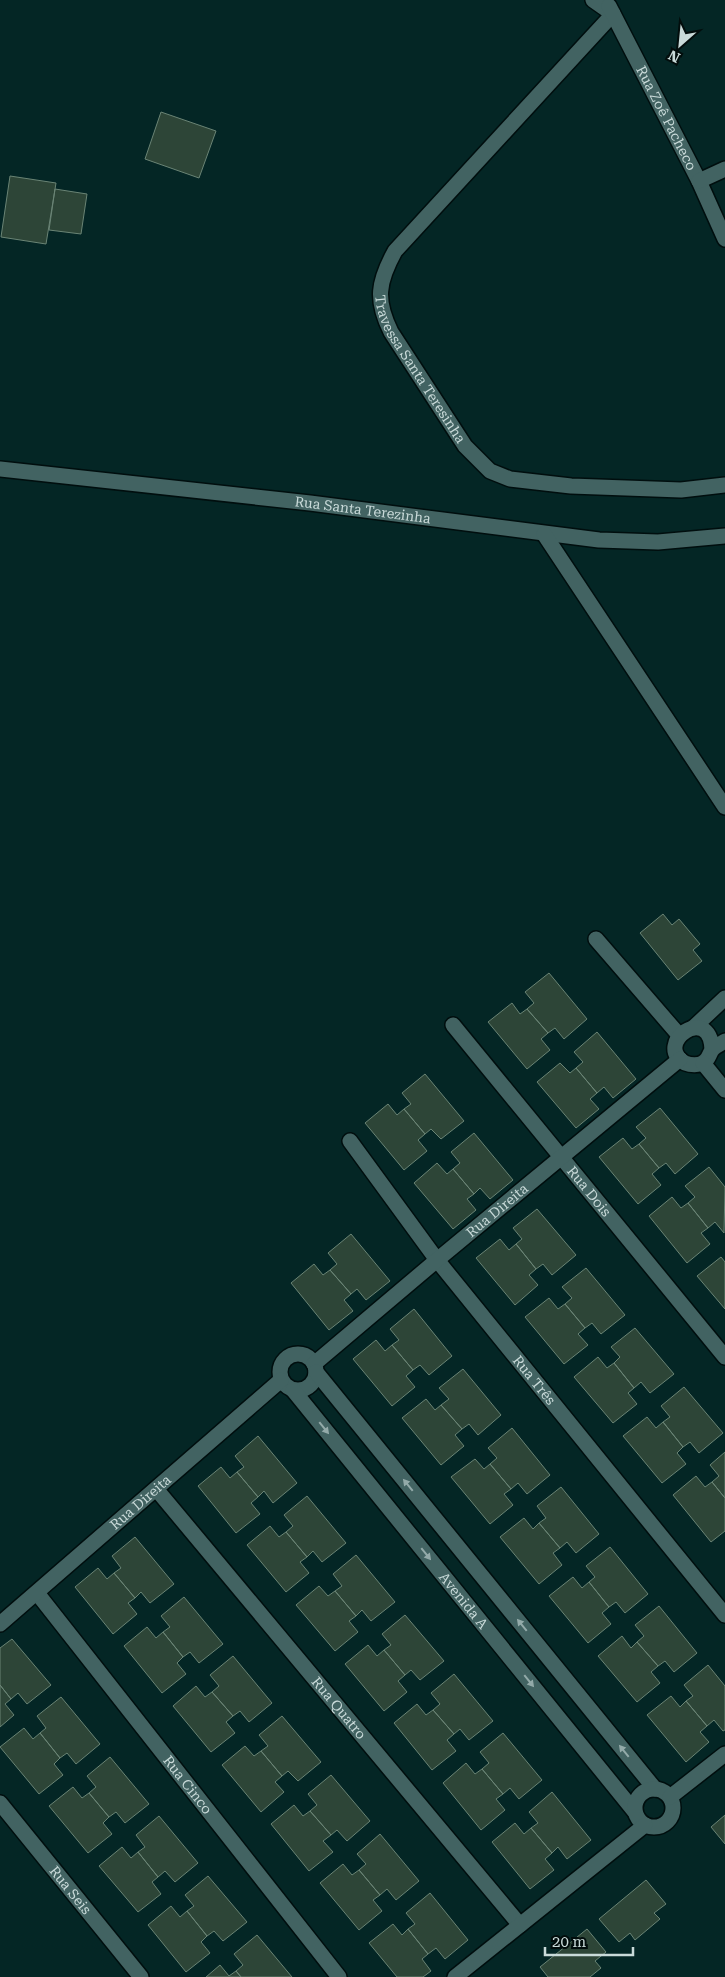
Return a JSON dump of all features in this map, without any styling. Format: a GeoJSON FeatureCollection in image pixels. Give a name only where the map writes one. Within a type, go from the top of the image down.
{"type":"FeatureCollection","features":[{"type":"Feature","properties":{"kind":"street"},"geometry":{"type":"LineString","coordinates":[[592,0],[613,14]]}},
{"type":"Feature","properties":{"kind":"street","name":"Rua Zoê Pacheco"},"geometry":{"type":"LineString","coordinates":[[606,0],[699,181],[725,239]]}},
{"type":"Feature","properties":{"kind":"street","name":"Travessa Santa Teresinha"},"geometry":{"type":"LineString","coordinates":[[613,14],[396,251],[384,270],[381,290],[381,312],[391,332],[465,446],[490,470],[510,480],[571,486],[681,490],[725,485]]}},
{"type":"Feature","properties":{"kind":"street"},"geometry":{"type":"LineString","coordinates":[[699,181],[725,169]]}},
{"type":"Feature","properties":{"kind":"street","name":"Rua Santa Terezinha"},"geometry":{"type":"LineString","coordinates":[[0,469],[310,503],[599,540],[658,542],[725,536]]}},
{"type":"Feature","properties":{"kind":"street"},"geometry":{"type":"LineString","coordinates":[[544,534],[725,807]]}},
{"type":"Feature","properties":{"kind":"street"},"geometry":{"type":"LineString","coordinates":[[596,939],[679,1036]]}},
{"type":"Feature","properties":{"kind":"street"},"geometry":{"type":"LineString","coordinates":[[693,1028],[725,998]]}},
{"type":"Feature","properties":{"kind":"street","name":"Rua Dois"},"geometry":{"type":"LineString","coordinates":[[453,1025],[725,1357]]}},
{"type":"Feature","properties":{"kind":"street"},"geometry":{"type":"LineString","coordinates":[[693,1028],[702,1029],[708,1034],[712,1042],[709,1058],[703,1063],[695,1065],[686,1064],[680,1059],[676,1051],[676,1043],[679,1036],[685,1030],[693,1028]]}},
{"type":"Feature","properties":{"kind":"street"},"geometry":{"type":"LineString","coordinates":[[712,1050],[725,1041]]}},
{"type":"Feature","properties":{"kind":"street","name":"Rua Direita"},"geometry":{"type":"LineString","coordinates":[[315,1368],[437,1260],[680,1059]]}},
{"type":"Feature","properties":{"kind":"street"},"geometry":{"type":"LineString","coordinates":[[703,1063],[725,1090]]}},
{"type":"Feature","properties":{"kind":"street","name":"Rua Três"},"geometry":{"type":"LineString","coordinates":[[350,1141],[437,1260],[725,1616]]}},
{"type":"Feature","properties":{"kind":"street"},"geometry":{"type":"LineString","coordinates":[[281,1380],[279,1370],[288,1357],[308,1356],[315,1368],[655,1789]]}},
{"type":"Feature","properties":{"kind":"street"},"geometry":{"type":"LineString","coordinates":[[293,1390],[300,1391],[311,1385],[315,1368]]}},
{"type":"Feature","properties":{"kind":"street","name":"Rua Direita"},"geometry":{"type":"LineString","coordinates":[[0,1624],[157,1490],[281,1380]]}},
{"type":"Feature","properties":{"kind":"street","name":"Avenida A"},"geometry":{"type":"LineString","coordinates":[[281,1380],[293,1390],[635,1812],[640,1822],[645,1825]]}},
{"type":"Feature","properties":{"kind":"street","name":"Rua Quatro"},"geometry":{"type":"LineString","coordinates":[[157,1490],[520,1925]]}},
{"type":"Feature","properties":{"kind":"street","name":"Rua Cinco"},"geometry":{"type":"LineString","coordinates":[[37,1593],[339,1977]]}},
{"type":"Feature","properties":{"kind":"street"},"geometry":{"type":"LineString","coordinates":[[670,1797],[725,1754]]}},
{"type":"Feature","properties":{"kind":"street"},"geometry":{"type":"LineString","coordinates":[[455,1977],[645,1825],[661,1827],[669,1821],[674,1812],[674,1806],[670,1797],[664,1791],[655,1789],[641,1794],[636,1802],[635,1812]]}},
{"type":"Feature","properties":{"kind":"street","name":"Rua Seis"},"geometry":{"type":"LineString","coordinates":[[0,1803],[141,1977]]}},
{"type":"Feature","properties":{"kind":"building"},"geometry":{"type":"Polygon","coordinates":[[[161,112],[216,131],[199,178],[145,159],[161,112]]]}},
{"type":"Feature","properties":{"kind":"building"},"geometry":{"type":"Polygon","coordinates":[[[10,176],[56,183],[46,244],[1,237],[10,176]]]}},
{"type":"Feature","properties":{"kind":"building"},"geometry":{"type":"Polygon","coordinates":[[[55,189],[87,194],[81,234],[49,230],[55,189]]]}},
{"type":"Feature","properties":{"kind":"building"},"geometry":{"type":"Polygon","coordinates":[[[663,914],[672,925],[679,919],[700,944],[693,950],[702,961],[678,980],[640,933],[663,914]]]}},
{"type":"Feature","properties":{"kind":"building"},"geometry":{"type":"Polygon","coordinates":[[[549,973],[587,1019],[564,1039],[555,1028],[548,1033],[527,1009],[534,1003],[525,992],[549,973]]]}},
{"type":"Feature","properties":{"kind":"building"},"geometry":{"type":"Polygon","coordinates":[[[512,1003],[520,1014],[527,1009],[548,1033],[541,1039],[550,1050],[527,1069],[488,1022],[512,1003]]]}},
{"type":"Feature","properties":{"kind":"building"},"geometry":{"type":"Polygon","coordinates":[[[597,1032],[636,1079],[613,1098],[604,1087],[597,1093],[576,1068],[583,1062],[574,1052],[597,1032]]]}},
{"type":"Feature","properties":{"kind":"building"},"geometry":{"type":"Polygon","coordinates":[[[560,1063],[570,1073],[576,1068],[597,1093],[590,1099],[599,1109],[576,1128],[537,1082],[560,1063]]]}},
{"type":"Feature","properties":{"kind":"building"},"geometry":{"type":"Polygon","coordinates":[[[425,1074],[464,1121],[441,1139],[431,1129],[425,1134],[404,1109],[411,1104],[402,1093],[425,1074]]]}},
{"type":"Feature","properties":{"kind":"building"},"geometry":{"type":"Polygon","coordinates":[[[388,1104],[397,1115],[404,1109],[425,1134],[418,1140],[427,1151],[404,1170],[365,1123],[388,1104]]]}},
{"type":"Feature","properties":{"kind":"building"},"geometry":{"type":"Polygon","coordinates":[[[660,1108],[698,1154],[675,1174],[666,1163],[659,1168],[639,1144],[646,1138],[636,1127],[660,1108]]]}},
{"type":"Feature","properties":{"kind":"building"},"geometry":{"type":"Polygon","coordinates":[[[474,1133],[513,1180],[490,1199],[480,1188],[474,1194],[453,1169],[460,1163],[451,1152],[474,1133]]]}},
{"type":"Feature","properties":{"kind":"building"},"geometry":{"type":"Polygon","coordinates":[[[623,1138],[632,1149],[639,1144],[659,1168],[652,1174],[661,1185],[638,1204],[599,1157],[623,1138]]]}},
{"type":"Feature","properties":{"kind":"building"},"geometry":{"type":"Polygon","coordinates":[[[437,1163],[447,1174],[453,1169],[474,1194],[467,1199],[476,1210],[453,1229],[414,1183],[437,1163]]]}},
{"type":"Feature","properties":{"kind":"building"},"geometry":{"type":"Polygon","coordinates":[[[709,1167],[725,1187],[724,1233],[715,1222],[708,1228],[688,1203],[695,1197],[685,1186],[709,1167]]]}},
{"type":"Feature","properties":{"kind":"building"},"geometry":{"type":"Polygon","coordinates":[[[672,1197],[681,1208],[688,1203],[708,1228],[701,1233],[710,1244],[687,1263],[649,1216],[672,1197]]]}},
{"type":"Feature","properties":{"kind":"building"},"geometry":{"type":"Polygon","coordinates":[[[537,1209],[576,1255],[552,1275],[543,1264],[536,1269],[516,1244],[522,1239],[513,1228],[537,1209]]]}},
{"type":"Feature","properties":{"kind":"building"},"geometry":{"type":"Polygon","coordinates":[[[351,1234],[390,1281],[366,1300],[357,1289],[351,1294],[330,1270],[337,1264],[328,1253],[351,1234]]]}},
{"type":"Feature","properties":{"kind":"building"},"geometry":{"type":"Polygon","coordinates":[[[500,1239],[509,1250],[516,1244],[536,1269],[529,1275],[538,1285],[515,1305],[476,1258],[500,1239]]]}},
{"type":"Feature","properties":{"kind":"building"},"geometry":{"type":"Polygon","coordinates":[[[721,1257],[725,1262],[725,1309],[697,1276],[721,1257]]]}},
{"type":"Feature","properties":{"kind":"building"},"geometry":{"type":"Polygon","coordinates":[[[314,1264],[323,1275],[330,1270],[351,1294],[344,1300],[353,1311],[329,1330],[291,1283],[314,1264]]]}},
{"type":"Feature","properties":{"kind":"building"},"geometry":{"type":"Polygon","coordinates":[[[586,1268],[625,1315],[601,1334],[592,1323],[585,1328],[565,1304],[572,1298],[562,1287],[586,1268]]]}},
{"type":"Feature","properties":{"kind":"building"},"geometry":{"type":"Polygon","coordinates":[[[549,1298],[558,1309],[565,1304],[585,1328],[578,1334],[588,1345],[564,1364],[525,1317],[549,1298]]]}},
{"type":"Feature","properties":{"kind":"building"},"geometry":{"type":"Polygon","coordinates":[[[414,1309],[452,1356],[429,1375],[420,1365],[413,1370],[392,1345],[399,1340],[390,1329],[414,1309]]]}},
{"type":"Feature","properties":{"kind":"building"},"geometry":{"type":"Polygon","coordinates":[[[635,1328],[674,1374],[650,1393],[641,1382],[634,1388],[614,1363],[620,1357],[611,1347],[635,1328]]]}},
{"type":"Feature","properties":{"kind":"building"},"geometry":{"type":"Polygon","coordinates":[[[376,1340],[385,1351],[392,1345],[413,1370],[406,1376],[415,1387],[392,1406],[353,1359],[376,1340]]]}},
{"type":"Feature","properties":{"kind":"building"},"geometry":{"type":"Polygon","coordinates":[[[598,1357],[607,1368],[614,1363],[634,1388],[628,1393],[637,1404],[613,1423],[574,1377],[598,1357]]]}},
{"type":"Feature","properties":{"kind":"building"},"geometry":{"type":"Polygon","coordinates":[[[463,1369],[501,1415],[478,1435],[469,1424],[462,1429],[441,1405],[449,1399],[439,1388],[463,1369]]]}},
{"type":"Feature","properties":{"kind":"building"},"geometry":{"type":"Polygon","coordinates":[[[684,1387],[723,1433],[699,1453],[690,1442],[683,1447],[663,1422],[670,1417],[661,1406],[684,1387]]]}},
{"type":"Feature","properties":{"kind":"building"},"geometry":{"type":"Polygon","coordinates":[[[426,1399],[435,1410],[441,1405],[462,1429],[455,1435],[464,1446],[441,1465],[402,1418],[426,1399]]]}},
{"type":"Feature","properties":{"kind":"building"},"geometry":{"type":"Polygon","coordinates":[[[647,1417],[656,1428],[663,1422],[683,1447],[677,1453],[686,1464],[662,1483],[623,1436],[647,1417]]]}},
{"type":"Feature","properties":{"kind":"building"},"geometry":{"type":"Polygon","coordinates":[[[512,1428],[550,1475],[527,1494],[518,1483],[511,1489],[490,1464],[497,1458],[488,1448],[512,1428]]]}},
{"type":"Feature","properties":{"kind":"building"},"geometry":{"type":"Polygon","coordinates":[[[258,1436],[297,1483],[273,1503],[264,1491],[258,1497],[237,1472],[244,1467],[235,1456],[258,1436]]]}},
{"type":"Feature","properties":{"kind":"building"},"geometry":{"type":"Polygon","coordinates":[[[725,1452],[725,1498],[712,1482],[719,1476],[710,1465],[725,1452]]]}},
{"type":"Feature","properties":{"kind":"building"},"geometry":{"type":"Polygon","coordinates":[[[475,1459],[484,1469],[490,1464],[511,1489],[504,1494],[513,1505],[490,1524],[451,1477],[475,1459]]]}},
{"type":"Feature","properties":{"kind":"building"},"geometry":{"type":"Polygon","coordinates":[[[221,1467],[230,1478],[237,1472],[258,1497],[251,1503],[260,1514],[236,1533],[198,1486],[221,1467]]]}},
{"type":"Feature","properties":{"kind":"building"},"geometry":{"type":"Polygon","coordinates":[[[696,1476],[705,1487],[712,1482],[725,1498],[725,1531],[711,1542],[673,1495],[696,1476]]]}},
{"type":"Feature","properties":{"kind":"building"},"geometry":{"type":"Polygon","coordinates":[[[561,1487],[599,1534],[576,1553],[567,1542],[560,1548],[539,1523],[546,1518],[537,1506],[561,1487]]]}},
{"type":"Feature","properties":{"kind":"building"},"geometry":{"type":"Polygon","coordinates":[[[307,1496],[346,1543],[322,1562],[313,1551],[307,1557],[286,1532],[293,1526],[284,1515],[307,1496]]]}},
{"type":"Feature","properties":{"kind":"building"},"geometry":{"type":"Polygon","coordinates":[[[524,1518],[533,1529],[539,1523],[560,1548],[553,1553],[562,1565],[539,1584],[500,1537],[524,1518]]]}},
{"type":"Feature","properties":{"kind":"building"},"geometry":{"type":"Polygon","coordinates":[[[270,1526],[279,1537],[286,1532],[307,1557],[300,1562],[309,1573],[286,1592],[247,1545],[270,1526]]]}},
{"type":"Feature","properties":{"kind":"building"},"geometry":{"type":"Polygon","coordinates":[[[135,1537],[174,1584],[150,1603],[141,1592],[135,1598],[114,1573],[121,1568],[112,1556],[135,1537]]]}},
{"type":"Feature","properties":{"kind":"building"},"geometry":{"type":"Polygon","coordinates":[[[610,1547],[648,1594],[625,1613],[616,1602],[609,1607],[589,1582],[595,1577],[586,1566],[610,1547]]]}},
{"type":"Feature","properties":{"kind":"building"},"geometry":{"type":"Polygon","coordinates":[[[356,1555],[395,1602],[371,1621],[362,1610],[356,1616],[335,1591],[342,1586],[333,1574],[356,1555]]]}},
{"type":"Feature","properties":{"kind":"building"},"geometry":{"type":"Polygon","coordinates":[[[98,1568],[107,1579],[114,1573],[135,1598],[128,1603],[137,1614],[113,1634],[75,1587],[98,1568]]]}},
{"type":"Feature","properties":{"kind":"building"},"geometry":{"type":"Polygon","coordinates":[[[573,1577],[582,1588],[589,1582],[609,1607],[602,1613],[611,1624],[588,1643],[549,1596],[573,1577]]]}},
{"type":"Feature","properties":{"kind":"building"},"geometry":{"type":"Polygon","coordinates":[[[319,1586],[328,1596],[335,1591],[356,1616],[349,1621],[358,1632],[335,1651],[296,1605],[319,1586]]]}},
{"type":"Feature","properties":{"kind":"building"},"geometry":{"type":"Polygon","coordinates":[[[184,1597],[223,1644],[199,1663],[190,1652],[183,1657],[163,1632],[170,1627],[161,1616],[184,1597]]]}},
{"type":"Feature","properties":{"kind":"building"},"geometry":{"type":"Polygon","coordinates":[[[659,1606],[697,1653],[674,1672],[665,1661],[658,1666],[637,1642],[644,1636],[635,1625],[659,1606]]]}},
{"type":"Feature","properties":{"kind":"building"},"geometry":{"type":"Polygon","coordinates":[[[405,1615],[444,1661],[420,1680],[411,1670],[405,1675],[384,1650],[391,1645],[382,1634],[405,1615]]]}},
{"type":"Feature","properties":{"kind":"building"},"geometry":{"type":"Polygon","coordinates":[[[147,1627],[156,1638],[163,1632],[183,1657],[177,1663],[186,1674],[162,1693],[124,1646],[147,1627]]]}},
{"type":"Feature","properties":{"kind":"building"},"geometry":{"type":"Polygon","coordinates":[[[622,1636],[631,1648],[637,1642],[658,1666],[651,1672],[660,1683],[637,1702],[598,1656],[622,1636]]]}},
{"type":"Feature","properties":{"kind":"building"},"geometry":{"type":"Polygon","coordinates":[[[12,1639],[51,1685],[27,1704],[18,1693],[11,1699],[0,1685],[0,1648],[12,1639]]]}},
{"type":"Feature","properties":{"kind":"building"},"geometry":{"type":"Polygon","coordinates":[[[368,1645],[377,1656],[384,1650],[405,1675],[398,1681],[407,1692],[384,1711],[345,1664],[368,1645]]]}},
{"type":"Feature","properties":{"kind":"building"},"geometry":{"type":"Polygon","coordinates":[[[233,1656],[272,1703],[249,1722],[240,1711],[233,1716],[212,1692],[219,1686],[210,1675],[233,1656]]]}},
{"type":"Feature","properties":{"kind":"building"},"geometry":{"type":"Polygon","coordinates":[[[708,1665],[725,1686],[725,1730],[723,1731],[714,1720],[707,1726],[686,1701],[693,1696],[684,1685],[708,1665]]]}},
{"type":"Feature","properties":{"kind":"building"},"geometry":{"type":"Polygon","coordinates":[[[454,1674],[493,1721],[469,1740],[460,1729],[454,1734],[433,1710],[440,1704],[431,1693],[454,1674]]]}},
{"type":"Feature","properties":{"kind":"building"},"geometry":{"type":"Polygon","coordinates":[[[0,1685],[11,1699],[5,1704],[14,1715],[0,1727],[0,1685]]]}},
{"type":"Feature","properties":{"kind":"building"},"geometry":{"type":"Polygon","coordinates":[[[196,1686],[205,1697],[212,1692],[233,1716],[226,1722],[235,1733],[211,1752],[173,1706],[196,1686]]]}},
{"type":"Feature","properties":{"kind":"building"},"geometry":{"type":"Polygon","coordinates":[[[671,1696],[680,1707],[686,1701],[707,1726],[700,1732],[709,1742],[686,1762],[647,1715],[671,1696]]]}},
{"type":"Feature","properties":{"kind":"building"},"geometry":{"type":"Polygon","coordinates":[[[61,1697],[100,1744],[76,1764],[67,1753],[60,1758],[40,1733],[46,1728],[37,1716],[61,1697]]]}},
{"type":"Feature","properties":{"kind":"building"},"geometry":{"type":"Polygon","coordinates":[[[417,1704],[426,1715],[433,1710],[454,1734],[447,1740],[456,1751],[432,1770],[394,1723],[417,1704]]]}},
{"type":"Feature","properties":{"kind":"building"},"geometry":{"type":"Polygon","coordinates":[[[282,1716],[321,1762],[298,1781],[288,1771],[282,1776],[261,1751],[268,1746],[259,1735],[282,1716]]]}},
{"type":"Feature","properties":{"kind":"building"},"geometry":{"type":"Polygon","coordinates":[[[24,1728],[33,1739],[40,1733],[60,1758],[54,1764],[63,1775],[39,1794],[0,1747],[24,1728]]]}},
{"type":"Feature","properties":{"kind":"building"},"geometry":{"type":"Polygon","coordinates":[[[503,1733],[542,1780],[519,1799],[510,1788],[503,1794],[482,1769],[489,1763],[480,1752],[503,1733]]]}},
{"type":"Feature","properties":{"kind":"building"},"geometry":{"type":"Polygon","coordinates":[[[245,1746],[254,1756],[261,1751],[282,1776],[275,1782],[284,1792],[261,1812],[222,1765],[245,1746]]]}},
{"type":"Feature","properties":{"kind":"building"},"geometry":{"type":"Polygon","coordinates":[[[110,1757],[149,1804],[125,1823],[116,1812],[109,1817],[89,1793],[96,1787],[87,1776],[110,1757]]]}},
{"type":"Feature","properties":{"kind":"building"},"geometry":{"type":"Polygon","coordinates":[[[466,1763],[475,1774],[482,1769],[503,1794],[496,1799],[505,1810],[481,1830],[443,1783],[466,1763]]]}},
{"type":"Feature","properties":{"kind":"building"},"geometry":{"type":"Polygon","coordinates":[[[331,1775],[370,1821],[347,1841],[337,1830],[331,1835],[310,1811],[317,1805],[308,1794],[331,1775]]]}},
{"type":"Feature","properties":{"kind":"building"},"geometry":{"type":"Polygon","coordinates":[[[73,1787],[82,1798],[89,1793],[109,1817],[103,1823],[112,1834],[88,1853],[49,1806],[73,1787]]]}},
{"type":"Feature","properties":{"kind":"building"},"geometry":{"type":"Polygon","coordinates":[[[552,1792],[591,1840],[567,1859],[558,1847],[552,1853],[531,1828],[538,1823],[529,1812],[552,1792]]]}},
{"type":"Feature","properties":{"kind":"building"},"geometry":{"type":"Polygon","coordinates":[[[294,1805],[303,1816],[310,1811],[331,1835],[323,1841],[333,1852],[309,1871],[271,1824],[294,1805]]]}},
{"type":"Feature","properties":{"kind":"building"},"geometry":{"type":"Polygon","coordinates":[[[725,1815],[725,1844],[711,1827],[725,1815]]]}},
{"type":"Feature","properties":{"kind":"building"},"geometry":{"type":"Polygon","coordinates":[[[159,1816],[198,1863],[175,1882],[165,1871],[158,1877],[138,1852],[145,1847],[136,1835],[159,1816]]]}},
{"type":"Feature","properties":{"kind":"building"},"geometry":{"type":"Polygon","coordinates":[[[515,1823],[524,1834],[531,1828],[552,1853],[545,1859],[554,1870],[530,1889],[492,1842],[515,1823]]]}},
{"type":"Feature","properties":{"kind":"building"},"geometry":{"type":"Polygon","coordinates":[[[380,1834],[419,1881],[396,1900],[387,1889],[380,1895],[359,1870],[366,1864],[357,1854],[380,1834]]]}},
{"type":"Feature","properties":{"kind":"building"},"geometry":{"type":"Polygon","coordinates":[[[122,1847],[131,1858],[138,1852],[158,1877],[152,1882],[161,1894],[138,1912],[99,1866],[122,1847]]]}},
{"type":"Feature","properties":{"kind":"building"},"geometry":{"type":"Polygon","coordinates":[[[343,1864],[352,1875],[359,1870],[380,1895],[373,1900],[382,1911],[359,1930],[320,1883],[343,1864]]]}},
{"type":"Feature","properties":{"kind":"building"},"geometry":{"type":"Polygon","coordinates":[[[208,1876],[247,1922],[223,1941],[214,1931],[207,1936],[187,1911],[194,1906],[185,1895],[208,1876]]]}},
{"type":"Feature","properties":{"kind":"building"},"geometry":{"type":"Polygon","coordinates":[[[646,1880],[666,1904],[654,1913],[660,1919],[635,1940],[630,1933],[619,1942],[599,1919],[646,1880]]]}},
{"type":"Feature","properties":{"kind":"building"},"geometry":{"type":"Polygon","coordinates":[[[430,1893],[468,1940],[445,1959],[436,1948],[428,1954],[408,1929],[415,1924],[406,1913],[430,1893]]]}},
{"type":"Feature","properties":{"kind":"building"},"geometry":{"type":"Polygon","coordinates":[[[171,1906],[180,1917],[187,1911],[207,1936],[201,1942],[210,1953],[186,1972],[148,1925],[171,1906]]]}},
{"type":"Feature","properties":{"kind":"building"},"geometry":{"type":"Polygon","coordinates":[[[393,1924],[402,1935],[408,1929],[428,1954],[422,1959],[431,1971],[423,1977],[397,1977],[369,1943],[393,1924]]]}},
{"type":"Feature","properties":{"kind":"building"},"geometry":{"type":"Polygon","coordinates":[[[587,1929],[606,1952],[595,1961],[601,1968],[590,1977],[548,1977],[540,1967],[587,1929]]]}},
{"type":"Feature","properties":{"kind":"building"},"geometry":{"type":"Polygon","coordinates":[[[257,1935],[292,1977],[241,1977],[236,1971],[243,1965],[234,1954],[257,1935]]]}},
{"type":"Feature","properties":{"kind":"building"},"geometry":{"type":"Polygon","coordinates":[[[220,1965],[229,1976],[236,1971],[241,1977],[206,1977],[220,1965]]]}}]}
